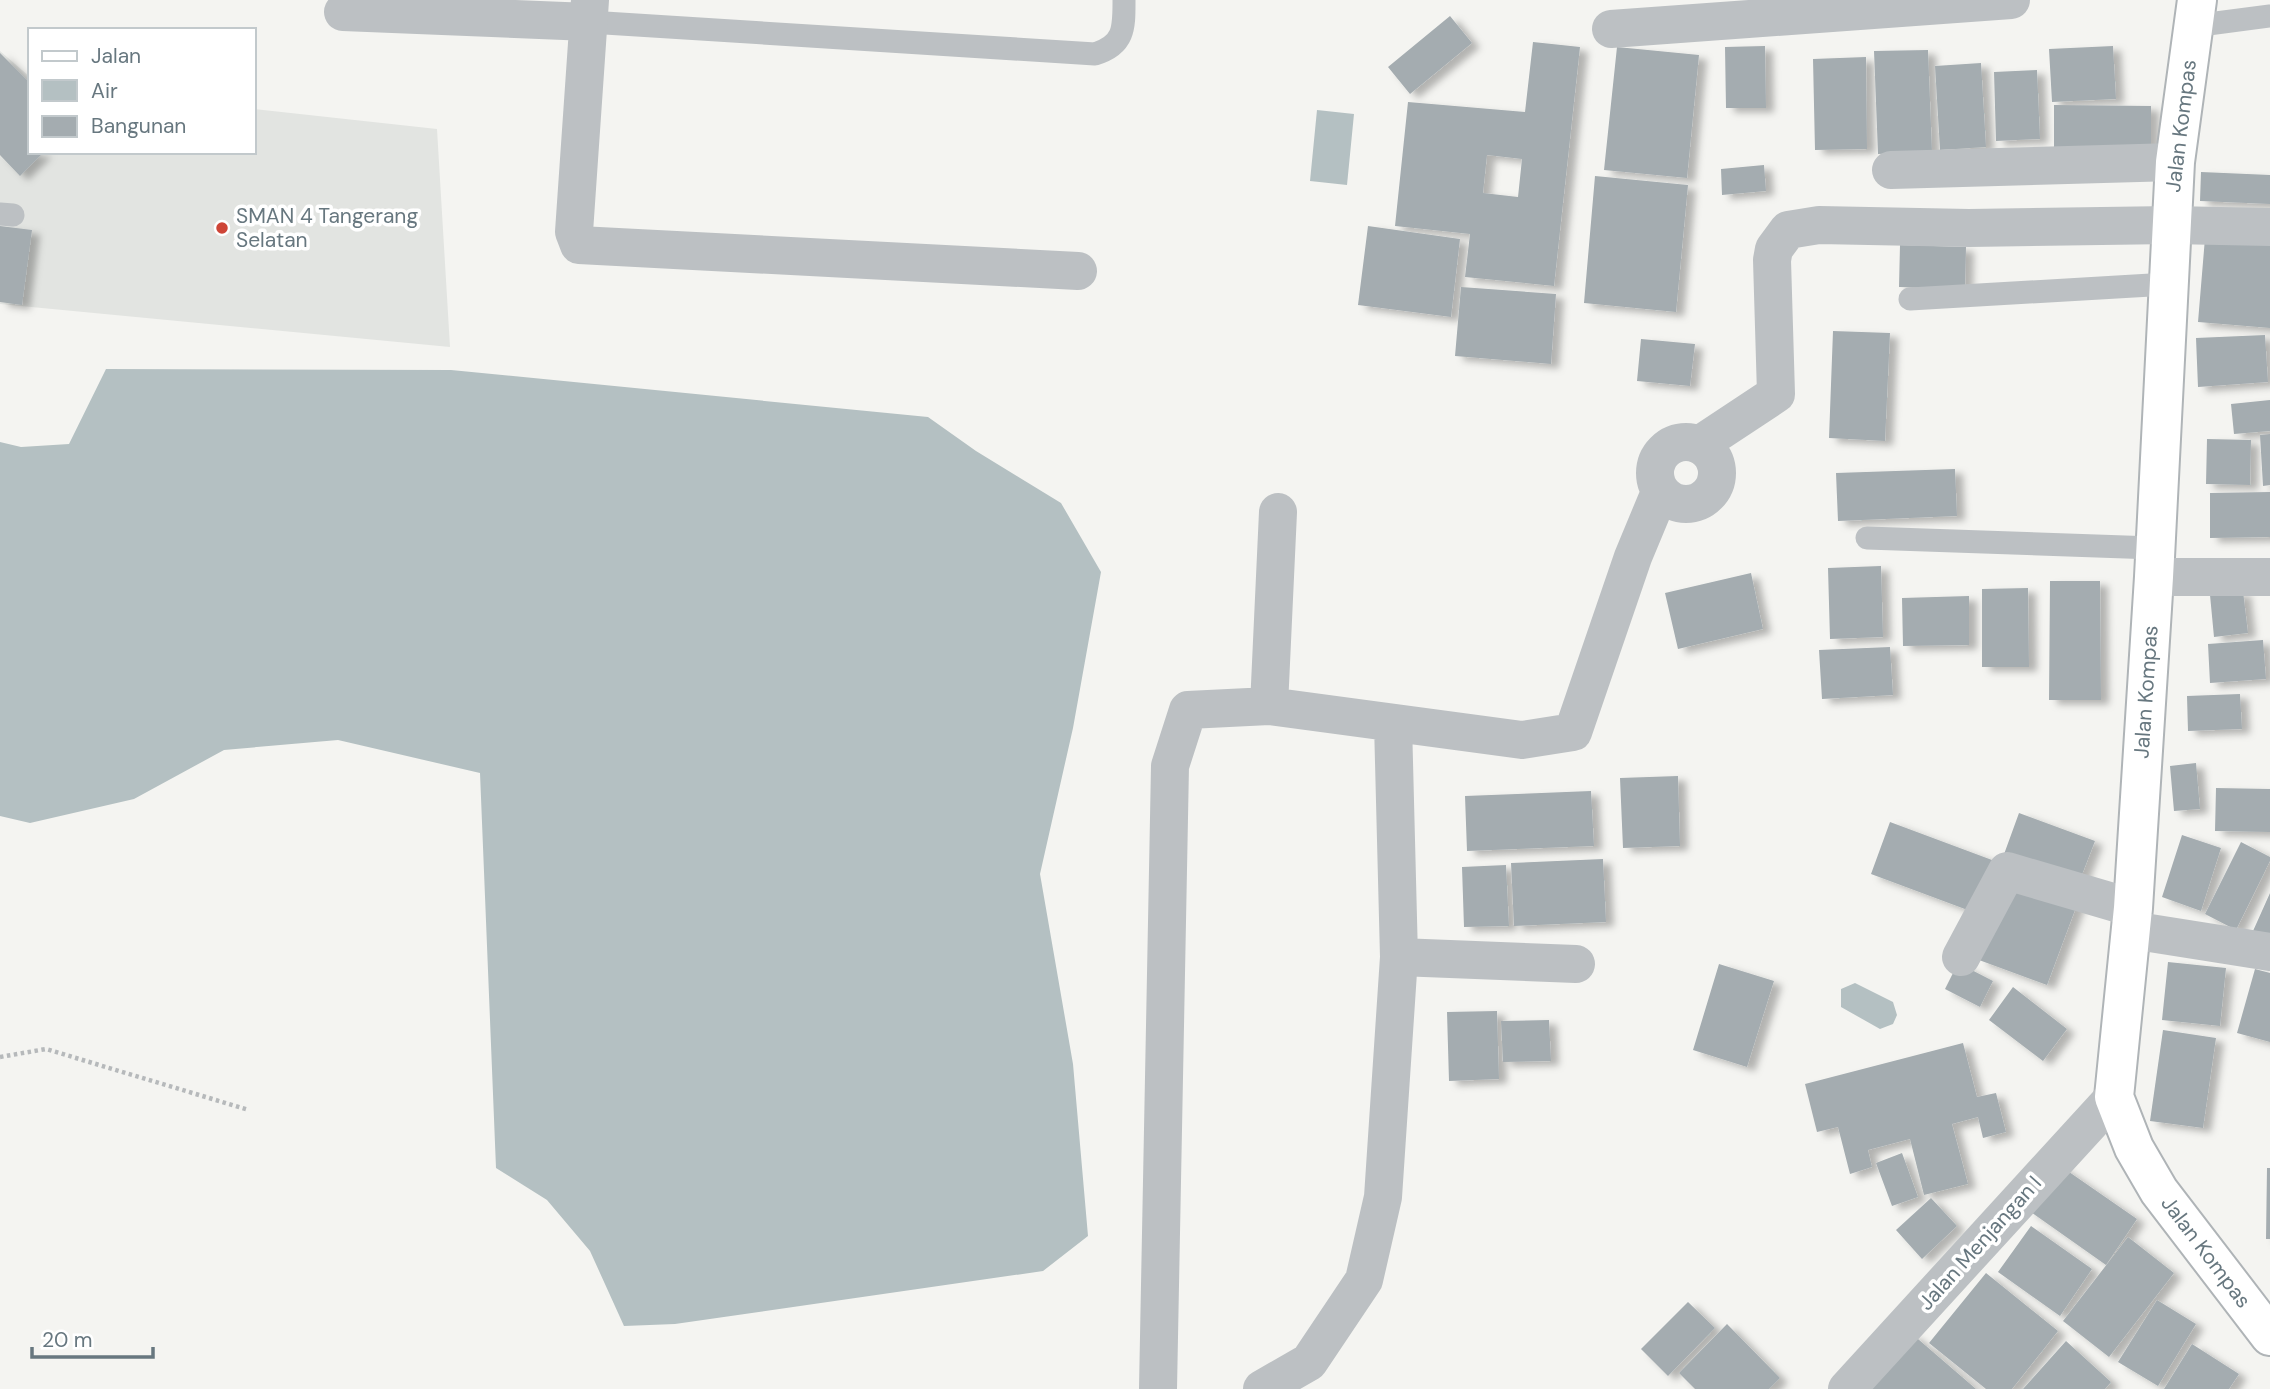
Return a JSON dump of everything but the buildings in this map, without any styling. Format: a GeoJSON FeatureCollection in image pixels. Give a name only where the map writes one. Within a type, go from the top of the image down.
{"type":"FeatureCollection","features":[{"type":"Feature","properties":{"kind":"main road","name":"Jalan Kompas"},"geometry":{"type":"LineString","coordinates":[[2195,13],[2175,162],[2132,919],[2114,1097],[2134,1148],[2159,1191],[2270,1336]]}},
{"type":"Feature","properties":{"kind":"street"},"geometry":{"type":"LineString","coordinates":[[1611,29],[2011,0]]}},
{"type":"Feature","properties":{"kind":"street"},"geometry":{"type":"LineString","coordinates":[[344,12],[589,11],[574,232],[579,245],[1078,271]]}},
{"type":"Feature","properties":{"kind":"street"},"geometry":{"type":"LineString","coordinates":[[1891,170],[2175,162]]}},
{"type":"Feature","properties":{"kind":"street"},"geometry":{"type":"LineString","coordinates":[[1699,445],[1776,394],[1772,260],[1774,249],[1788,230],[1819,225],[1969,228],[2171,225],[2270,227]]}},
{"type":"Feature","properties":{"kind":"street"},"geometry":{"type":"LineString","coordinates":[[1158,1389],[1170,766],[1188,710],[1269,706],[1522,740],[1573,732],[1633,557],[1660,492],[1654,472],[1662,453],[1679,442],[1689,442],[1699,445],[1715,461],[1716,484],[1710,494],[1701,501],[1679,504],[1660,492]]}},
{"type":"Feature","properties":{"kind":"street"},"geometry":{"type":"LineString","coordinates":[[1269,706],[1278,512]]}},
{"type":"Feature","properties":{"kind":"street"},"geometry":{"type":"LineString","coordinates":[[2154,562],[2270,577]]}},
{"type":"Feature","properties":{"kind":"street"},"geometry":{"type":"LineString","coordinates":[[1262,1389],[1309,1362],[1364,1280],[1383,1198],[1399,957],[1393,723]]}},
{"type":"Feature","properties":{"kind":"street"},"geometry":{"type":"LineString","coordinates":[[1961,957],[2007,871],[2132,919],[2270,952]]}},
{"type":"Feature","properties":{"kind":"street"},"geometry":{"type":"LineString","coordinates":[[1399,957],[1576,964]]}},
{"type":"Feature","properties":{"kind":"street","name":"Jalan Menjangan I"},"geometry":{"type":"LineString","coordinates":[[1847,1389],[2114,1097]]}},
{"type":"Feature","properties":{"kind":"lane"},"geometry":{"type":"LineString","coordinates":[[589,11],[1095,54],[1111,48],[1120,37],[1124,0]]}},
{"type":"Feature","properties":{"kind":"lane"},"geometry":{"type":"LineString","coordinates":[[2195,13],[2270,16]]}},
{"type":"Feature","properties":{"kind":"lane"},"geometry":{"type":"LineString","coordinates":[[1910,299],[2168,284]]}},
{"type":"Feature","properties":{"kind":"lane"},"geometry":{"type":"LineString","coordinates":[[1867,538],[2154,562]]}},
{"type":"Feature","properties":{"kind":"path"},"geometry":{"type":"LineString","coordinates":[[0,1057],[46,1049],[249,1110]]}},
{"type":"Feature","properties":{"kind":"shaded area","name":"SMAN 4 Tangerang Selatan"},"geometry":{"type":"Polygon","coordinates":[[[0,51],[28,75],[28,154],[256,154],[256,109],[437,129],[450,347],[0,304],[0,51]]]}},
{"type":"Feature","properties":{"kind":"water"},"geometry":{"type":"Polygon","coordinates":[[[1317,110],[1354,114],[1347,185],[1310,181],[1317,110]]]}},
{"type":"Feature","properties":{"kind":"water"},"geometry":{"type":"Polygon","coordinates":[[[106,369],[451,370],[928,417],[976,451],[1061,503],[1101,572],[1073,728],[1040,874],[1073,1064],[1088,1236],[1043,1271],[675,1324],[624,1326],[590,1251],[547,1200],[496,1168],[480,773],[338,740],[224,750],[134,799],[30,823],[0,816],[0,442],[21,447],[69,444],[106,369]]]}},
{"type":"Feature","properties":{"kind":"water"},"geometry":{"type":"Polygon","coordinates":[[[1855,983],[1893,1002],[1897,1015],[1893,1024],[1880,1029],[1841,1007],[1841,989],[1855,983]]]}},
{"type":"Feature","properties":{"kind":"place","name":"SMAN 4 Tangerang Selatan"},"geometry":{"type":"Point","coordinates":[222,228]}}]}
